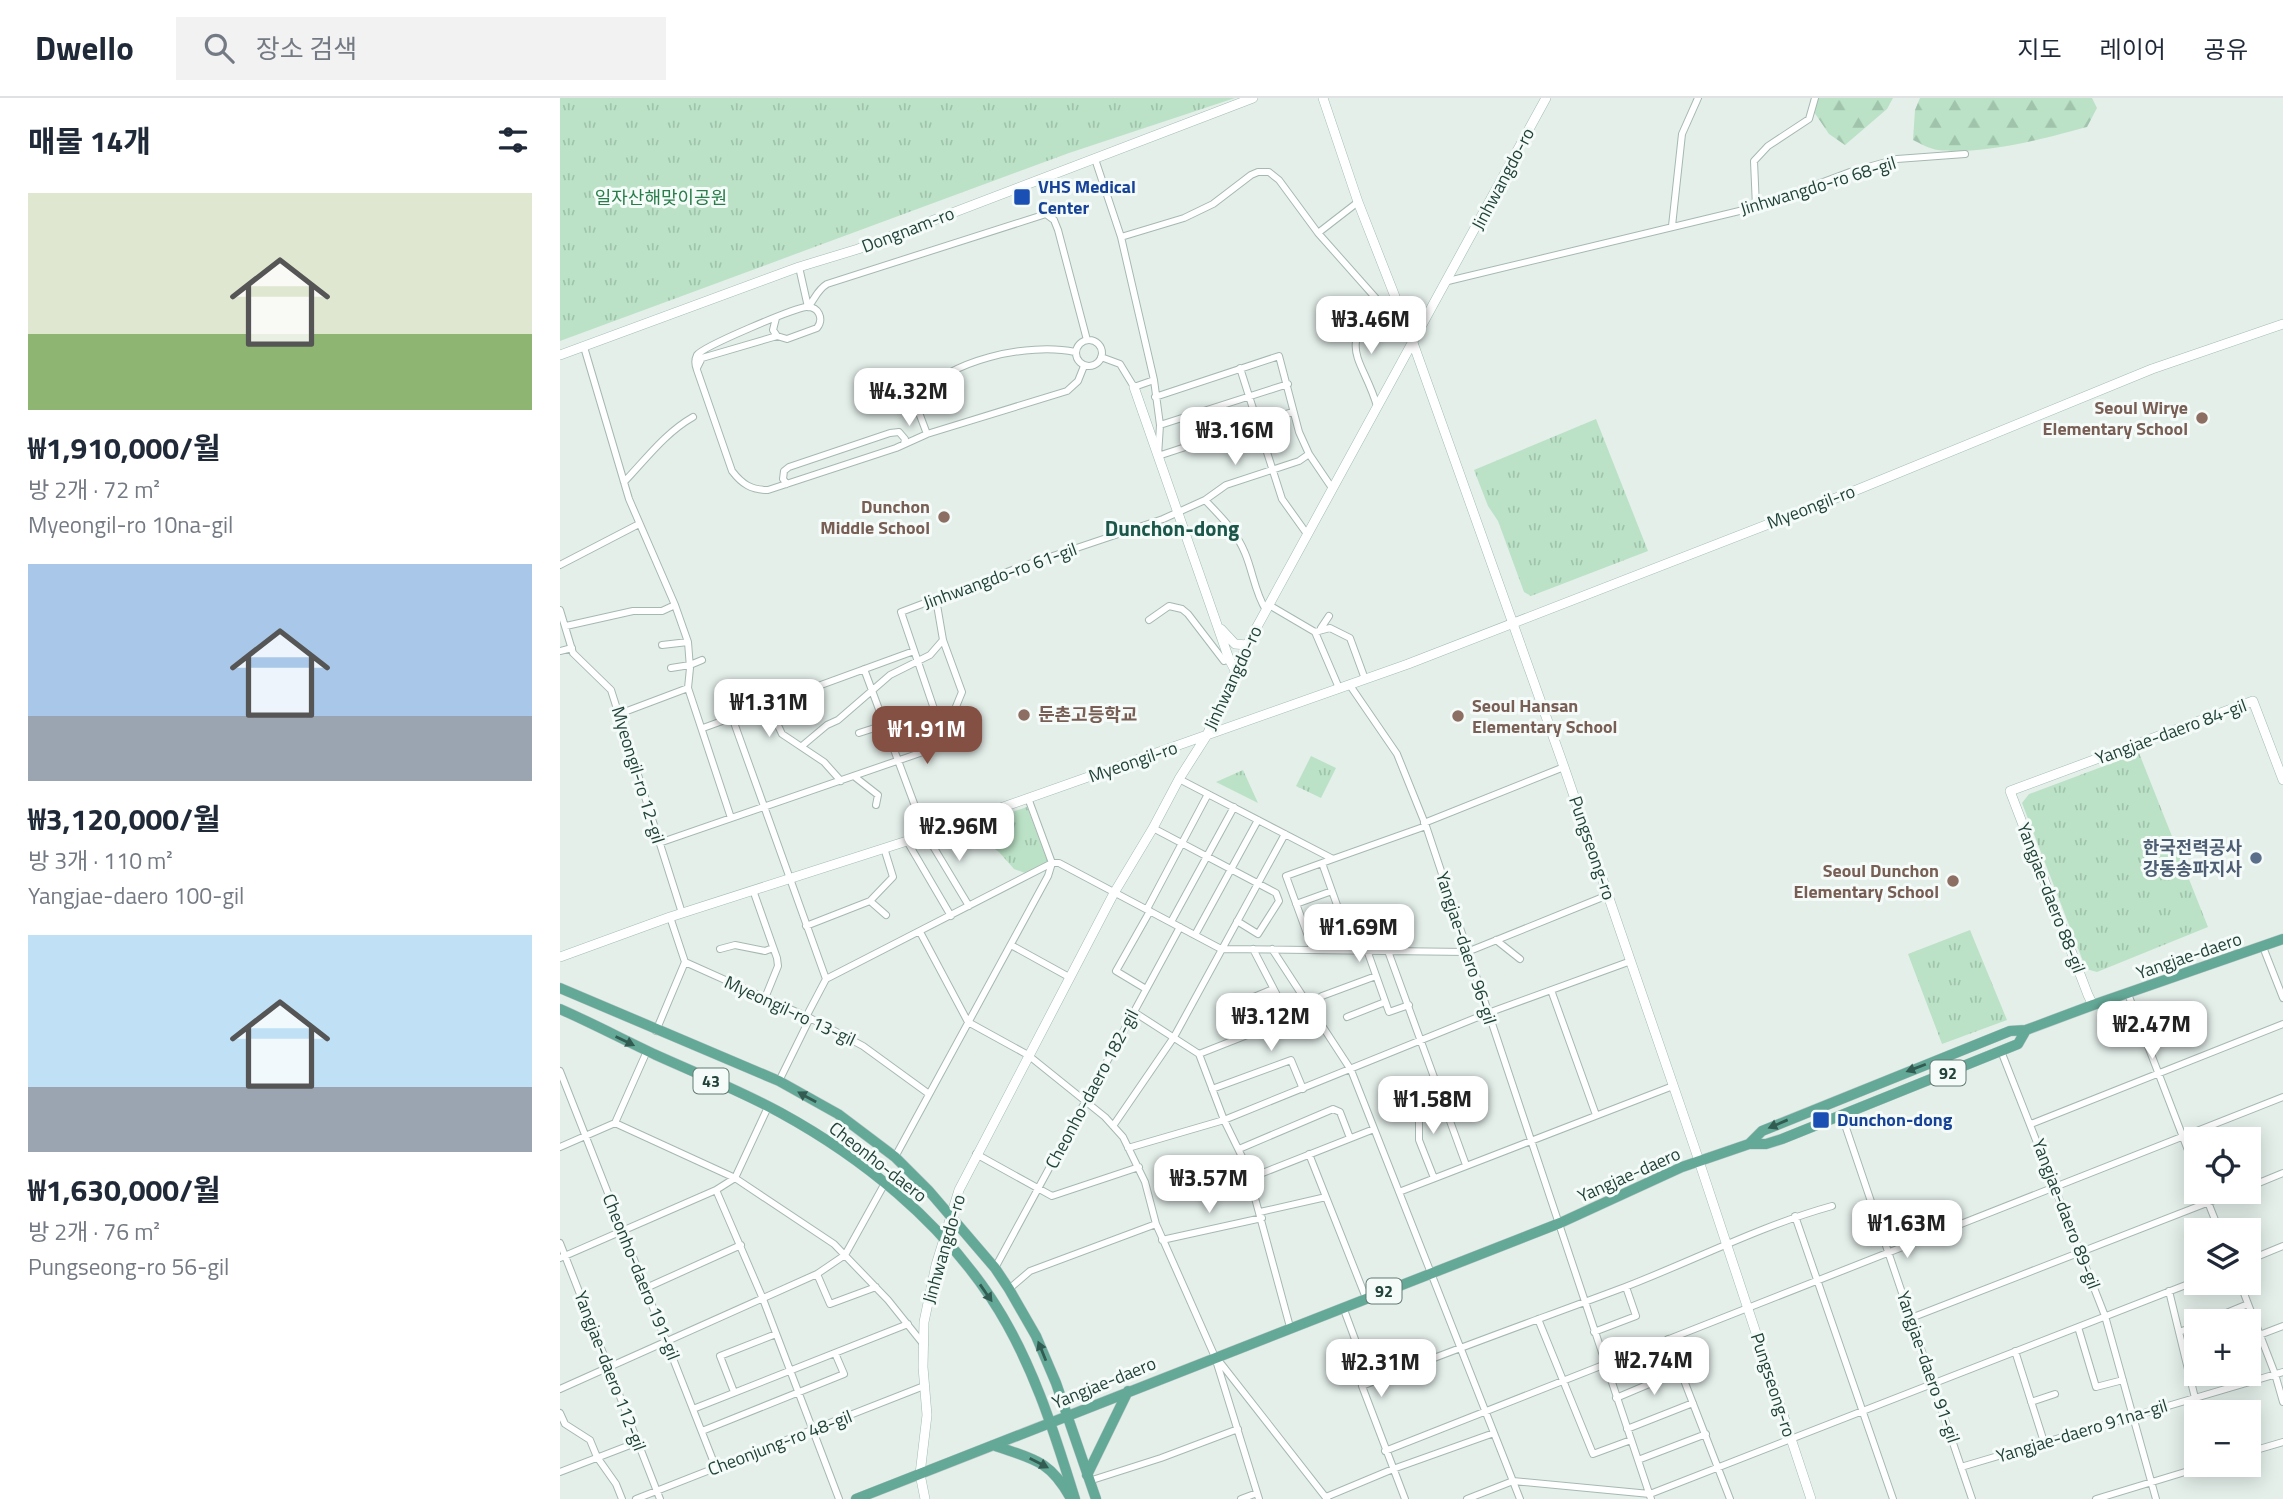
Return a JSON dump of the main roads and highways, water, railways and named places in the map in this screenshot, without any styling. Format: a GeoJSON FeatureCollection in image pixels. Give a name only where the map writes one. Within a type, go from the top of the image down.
{"type":"FeatureCollection","features":[{"type":"Feature","properties":{"kind":"main road","name":"Yangjae-daero"},"geometry":{"type":"LineString","coordinates":[[1749,1144],[1762,1131],[2010,1031],[2026,1030],[2283,939]]}},
{"type":"Feature","properties":{"kind":"main road","name":"Cheonho-daero"},"geometry":{"type":"LineString","coordinates":[[560,988],[779,1081],[838,1114],[895,1157],[929,1191],[995,1268],[1009,1289],[1036,1336],[1067,1414],[1096,1499]]}},
{"type":"Feature","properties":{"kind":"main road","name":"Cheonho-daero"},"geometry":{"type":"LineString","coordinates":[[561,1013],[768,1107],[815,1133],[886,1183],[927,1220],[991,1299],[1010,1331],[1049,1422],[1073,1499]]}},
{"type":"Feature","properties":{"kind":"main road","name":"Yangjae-daero"},"geometry":{"type":"LineString","coordinates":[[856,1499],[1067,1414],[1560,1223],[1682,1167],[1749,1144],[1766,1144],[1842,1116],[2018,1044],[2026,1030]]}},
{"type":"Feature","properties":{"kind":"main road"},"geometry":{"type":"LineString","coordinates":[[1088,1478],[1128,1391]]}},
{"type":"Feature","properties":{"kind":"main road"},"geometry":{"type":"LineString","coordinates":[[993,1445],[1033,1460],[1053,1471],[1073,1499]]}},
{"type":"Feature","properties":{"kind":"place","name":"VHS Medical Center"},"geometry":{"type":"Point","coordinates":[1022,197]}},
{"type":"Feature","properties":{"kind":"place","name":"Seoul Wirye Elementary School"},"geometry":{"type":"Point","coordinates":[2202,418]}},
{"type":"Feature","properties":{"kind":"place","name":"Dunchon Middle School"},"geometry":{"type":"Point","coordinates":[944,517]}},
{"type":"Feature","properties":{"kind":"place","name":"둔촌고등학교"},"geometry":{"type":"Point","coordinates":[1024,715]}},
{"type":"Feature","properties":{"kind":"place","name":"Seoul Hansan Elementary School"},"geometry":{"type":"Point","coordinates":[1458,716]}},
{"type":"Feature","properties":{"kind":"place","name":"한국전력공사 강동송파지사"},"geometry":{"type":"Point","coordinates":[2256,858]}},
{"type":"Feature","properties":{"kind":"place","name":"Seoul Dunchon Elementary School"},"geometry":{"type":"Point","coordinates":[1953,881]}},
{"type":"Feature","properties":{"kind":"place","name":"Dunchon-dong"},"geometry":{"type":"Point","coordinates":[1821,1120]}},
{"type":"Feature","properties":{"kind":"district","name":"Dunchon-dong"},"geometry":{"type":"Point","coordinates":[1172,529]}},
{"type":"Feature","properties":{"kind":"park label","name":"일자산해맞이공원"},"geometry":{"type":"Point","coordinates":[661,198]}}]}
